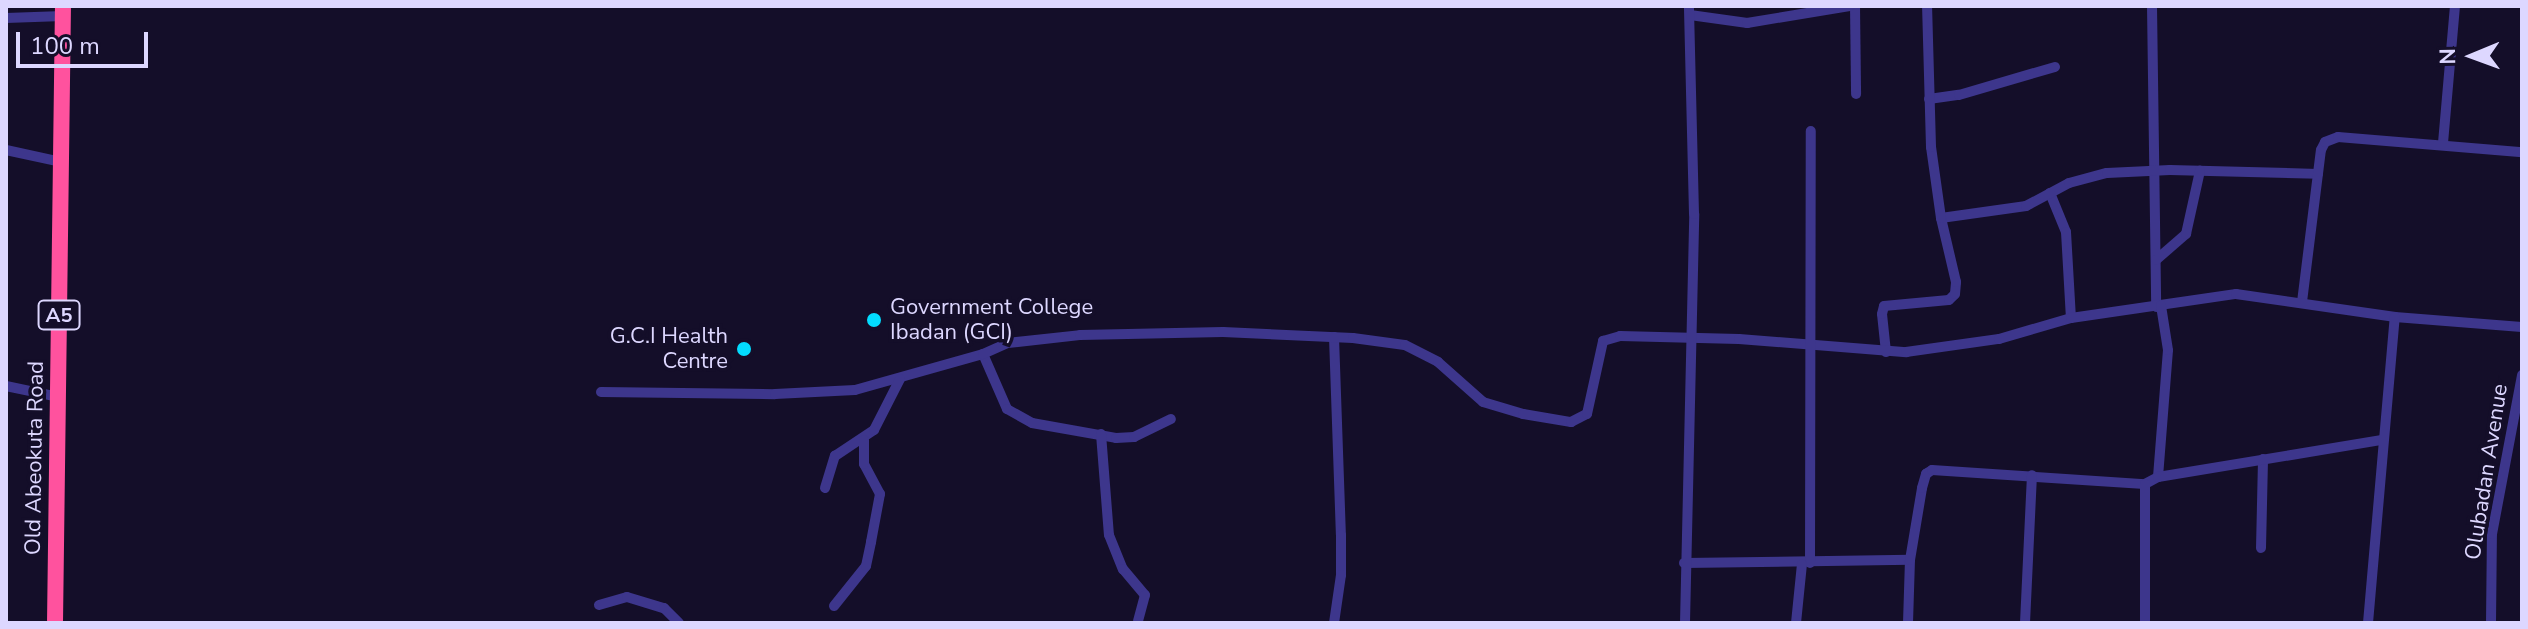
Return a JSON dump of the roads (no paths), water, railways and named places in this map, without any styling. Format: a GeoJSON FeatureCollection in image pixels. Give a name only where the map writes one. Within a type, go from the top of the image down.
{"type":"FeatureCollection","features":[{"type":"Feature","properties":{"kind":"highway","name":"Old Abeokuta Road"},"geometry":{"type":"LineString","coordinates":[[55,623],[63,11]]}},
{"type":"Feature","properties":{"kind":"street"},"geometry":{"type":"LineString","coordinates":[[1685,623],[1684,563],[1693,340],[1689,10],[1747,23],[1774,18],[1784,9],[1853,6],[1856,94]]}},
{"type":"Feature","properties":{"kind":"street"},"geometry":{"type":"LineString","coordinates":[[1886,352],[1884,306],[1953,298],[1956,282],[1941,218],[1931,147],[1927,6]]}},
{"type":"Feature","properties":{"kind":"street"},"geometry":{"type":"LineString","coordinates":[[2152,6],[2158,306],[2168,350],[2158,477]]}},
{"type":"Feature","properties":{"kind":"street"},"geometry":{"type":"LineString","coordinates":[[2443,143],[2455,6]]}},
{"type":"Feature","properties":{"kind":"street"},"geometry":{"type":"LineString","coordinates":[[6,18],[63,11]]}},
{"type":"Feature","properties":{"kind":"street"},"geometry":{"type":"LineString","coordinates":[[1929,99],[1959,95],[2055,67]]}},
{"type":"Feature","properties":{"kind":"street"},"geometry":{"type":"LineString","coordinates":[[1796,623],[1806,563],[1812,344],[1811,131]]}},
{"type":"Feature","properties":{"kind":"street"},"geometry":{"type":"LineString","coordinates":[[2302,302],[2321,150],[2325,142],[2338,137],[2443,143],[2522,152]]}},
{"type":"Feature","properties":{"kind":"street"},"geometry":{"type":"LineString","coordinates":[[6,150],[61,162]]}},
{"type":"Feature","properties":{"kind":"street"},"geometry":{"type":"LineString","coordinates":[[1941,218],[2026,206],[2050,193],[2107,173],[2200,171],[2318,174]]}},
{"type":"Feature","properties":{"kind":"street"},"geometry":{"type":"LineString","coordinates":[[2156,260],[2186,234],[2200,171]]}},
{"type":"Feature","properties":{"kind":"street"},"geometry":{"type":"LineString","coordinates":[[2050,193],[2066,232],[2071,318]]}},
{"type":"Feature","properties":{"kind":"street"},"geometry":{"type":"LineString","coordinates":[[601,392],[775,394],[855,390],[983,354],[1008,343],[1080,335],[1223,332],[1334,337],[1405,345],[1438,362],[1483,402],[1523,414],[1571,422],[1587,414],[1603,341],[1620,336],[1812,344],[1886,352],[1999,339],[2071,318],[2236,294],[2395,317],[2522,327]]}},
{"type":"Feature","properties":{"kind":"street"},"geometry":{"type":"LineString","coordinates":[[2368,623],[2395,317]]}},
{"type":"Feature","properties":{"kind":"street"},"geometry":{"type":"LineString","coordinates":[[1334,337],[1341,535],[1341,575],[1334,623]]}},
{"type":"Feature","properties":{"kind":"street"},"geometry":{"type":"LineString","coordinates":[[983,354],[1007,409],[1032,423],[1134,437],[1171,419]]}},
{"type":"Feature","properties":{"kind":"street","name":"Olubadan Avenue"},"geometry":{"type":"LineString","coordinates":[[2491,623],[2492,534],[2522,375]]}},
{"type":"Feature","properties":{"kind":"street"},"geometry":{"type":"LineString","coordinates":[[825,488],[835,456],[864,440],[874,430],[900,379]]}},
{"type":"Feature","properties":{"kind":"street"},"geometry":{"type":"LineString","coordinates":[[6,386],[58,397]]}},
{"type":"Feature","properties":{"kind":"street"},"geometry":{"type":"LineString","coordinates":[[1101,434],[1109,535],[1123,569],[1145,595],[1138,621]]}},
{"type":"Feature","properties":{"kind":"street"},"geometry":{"type":"LineString","coordinates":[[834,606],[866,566],[880,494],[864,464],[864,440]]}},
{"type":"Feature","properties":{"kind":"street"},"geometry":{"type":"LineString","coordinates":[[1908,623],[1910,560],[1926,474],[1932,470],[2145,484],[2158,477],[2382,440]]}},
{"type":"Feature","properties":{"kind":"street"},"geometry":{"type":"LineString","coordinates":[[2261,548],[2263,459]]}},
{"type":"Feature","properties":{"kind":"street"},"geometry":{"type":"LineString","coordinates":[[2025,623],[2032,475]]}},
{"type":"Feature","properties":{"kind":"street"},"geometry":{"type":"LineString","coordinates":[[2145,484],[2145,623]]}},
{"type":"Feature","properties":{"kind":"street"},"geometry":{"type":"LineString","coordinates":[[1684,563],[1910,560]]}},
{"type":"Feature","properties":{"kind":"street"},"geometry":{"type":"LineString","coordinates":[[599,605],[627,597],[664,608],[679,623]]}},
{"type":"Feature","properties":{"kind":"place","name":"Government College Ibadan (GCI)"},"geometry":{"type":"Point","coordinates":[874,320]}},
{"type":"Feature","properties":{"kind":"place","name":"G.C.I Health Centre"},"geometry":{"type":"Point","coordinates":[744,349]}}]}
